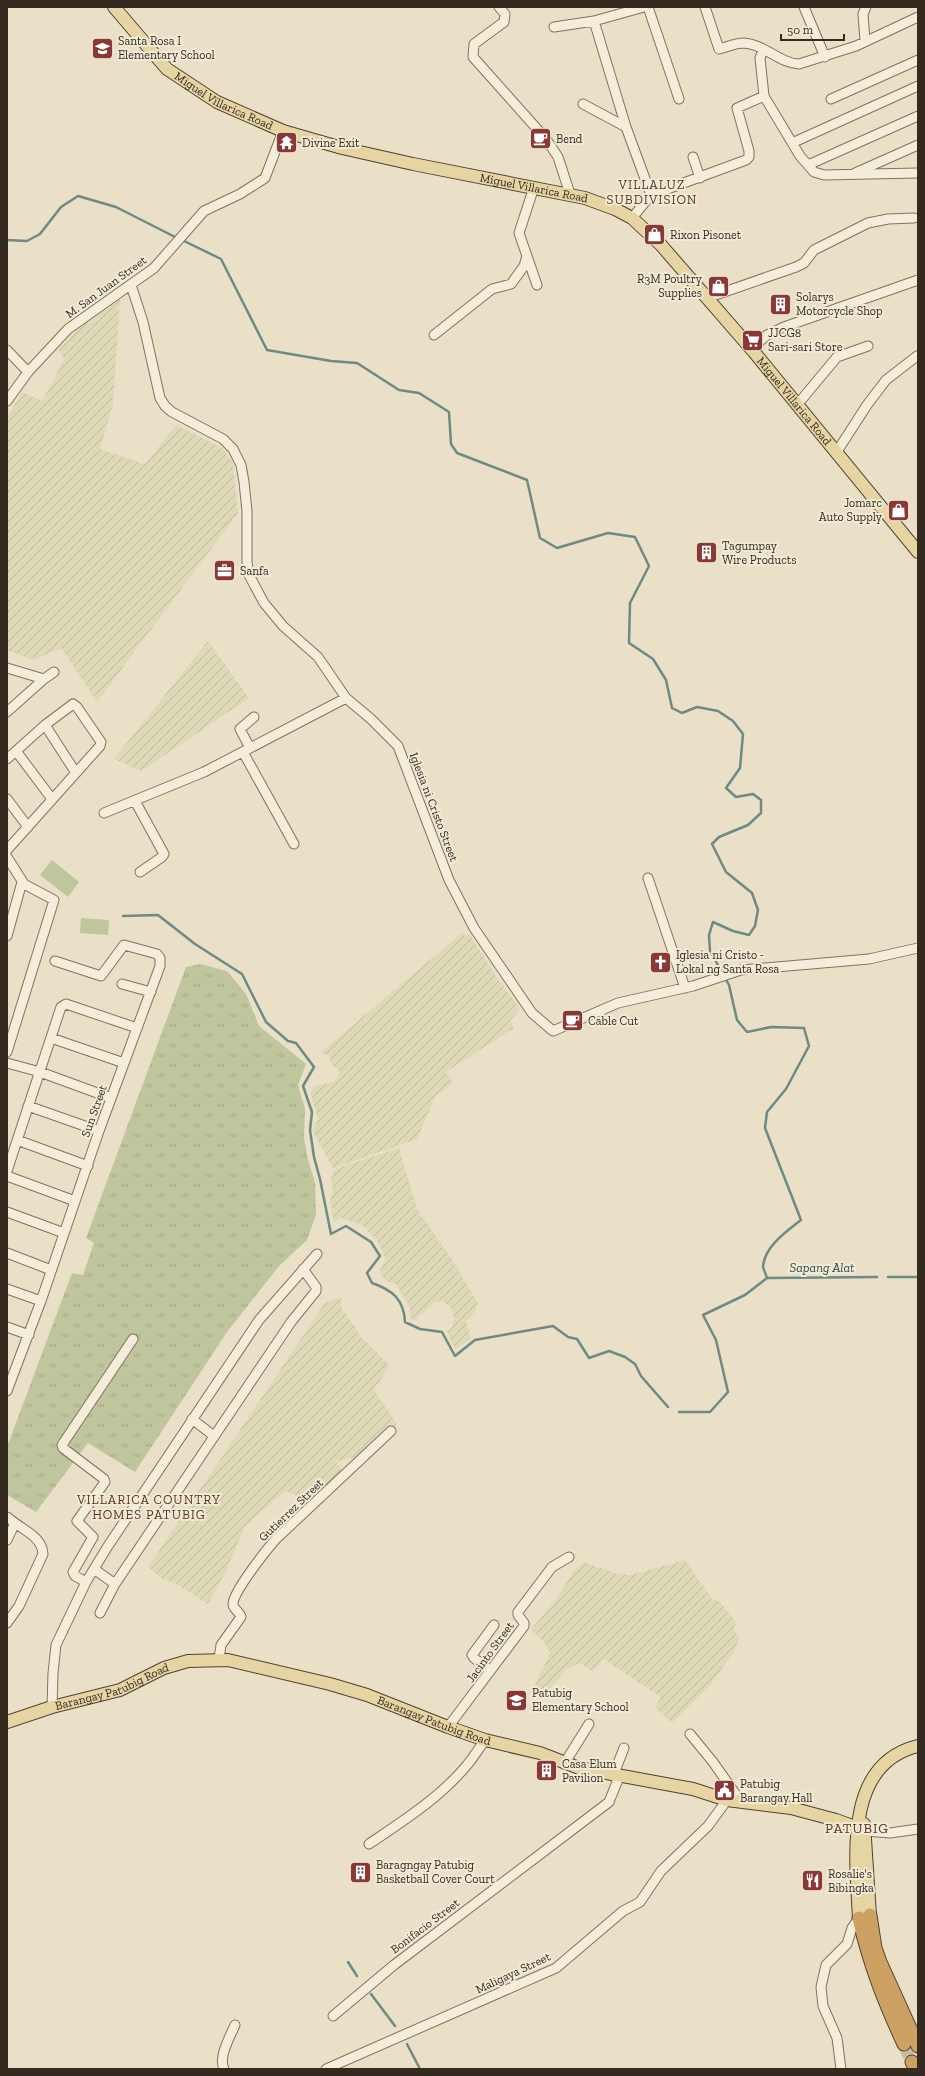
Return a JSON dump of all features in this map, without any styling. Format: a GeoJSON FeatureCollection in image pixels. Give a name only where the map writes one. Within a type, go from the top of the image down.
{"type":"FeatureCollection","features":[{"type":"Feature","properties":{"kind":"highway"},"geometry":{"type":"LineString","coordinates":[[864,1917],[866,1951],[878,1987],[904,2044]]}},
{"type":"Feature","properties":{"kind":"highway"},"geometry":{"type":"LineString","coordinates":[[864,1917],[880,1962],[918,2046]]}},
{"type":"Feature","properties":{"kind":"main road","name":"Miguel Villarica Road"},"geometry":{"type":"LineString","coordinates":[[114,7],[167,69],[217,102],[283,132],[342,148],[413,164],[570,194],[615,208],[632,218],[661,245],[751,349],[918,552]]}},
{"type":"Feature","properties":{"kind":"main road","name":"Barangay Patubig Road"},"geometry":{"type":"LineString","coordinates":[[7,1722],[52,1707],[120,1690],[164,1668],[188,1661],[219,1659],[345,1688],[485,1740],[540,1753],[564,1764],[616,1776],[693,1788],[727,1800],[791,1808],[836,1820],[862,1830]]}},
{"type":"Feature","properties":{"kind":"main road"},"geometry":{"type":"LineString","coordinates":[[864,1917],[861,1809],[869,1783],[884,1764],[903,1750],[918,1746]]}},
{"type":"Feature","properties":{"kind":"street"},"geometry":{"type":"LineString","coordinates":[[499,7],[505,14],[504,22],[474,44],[473,57],[546,140],[558,157],[570,194]]}},
{"type":"Feature","properties":{"kind":"street"},"geometry":{"type":"LineString","coordinates":[[554,27],[594,21],[644,7]]}},
{"type":"Feature","properties":{"kind":"street"},"geometry":{"type":"LineString","coordinates":[[648,7],[679,99]]}},
{"type":"Feature","properties":{"kind":"street"},"geometry":{"type":"LineString","coordinates":[[705,7],[719,49],[745,43],[763,50],[789,64],[799,64],[825,57],[865,41],[918,16]]}},
{"type":"Feature","properties":{"kind":"street"},"geometry":{"type":"LineString","coordinates":[[804,7],[825,57]]}},
{"type":"Feature","properties":{"kind":"street"},"geometry":{"type":"LineString","coordinates":[[865,41],[863,14],[866,7]]}},
{"type":"Feature","properties":{"kind":"street"},"geometry":{"type":"LineString","coordinates":[[594,21],[626,127],[652,195]]}},
{"type":"Feature","properties":{"kind":"street"},"geometry":{"type":"LineString","coordinates":[[763,50],[760,58],[760,73],[764,96],[792,143],[814,172],[824,175],[918,173]]}},
{"type":"Feature","properties":{"kind":"street"},"geometry":{"type":"LineString","coordinates":[[831,99],[918,60]]}},
{"type":"Feature","properties":{"kind":"street"},"geometry":{"type":"LineString","coordinates":[[792,143],[918,86]]}},
{"type":"Feature","properties":{"kind":"street"},"geometry":{"type":"LineString","coordinates":[[632,218],[652,195],[746,160],[749,157],[746,138],[737,108],[764,96]]}},
{"type":"Feature","properties":{"kind":"street"},"geometry":{"type":"LineString","coordinates":[[583,104],[626,127]]}},
{"type":"Feature","properties":{"kind":"street"},"geometry":{"type":"LineString","coordinates":[[808,165],[918,116]]}},
{"type":"Feature","properties":{"kind":"street","name":"M. San Juan Street"},"geometry":{"type":"LineString","coordinates":[[7,401],[28,372],[68,329],[154,268],[204,211],[240,194],[265,178],[283,132]]}},
{"type":"Feature","properties":{"kind":"street"},"geometry":{"type":"LineString","coordinates":[[850,175],[918,145]]}},
{"type":"Feature","properties":{"kind":"street"},"geometry":{"type":"LineString","coordinates":[[692,157],[700,178]]}},
{"type":"Feature","properties":{"kind":"street"},"geometry":{"type":"LineString","coordinates":[[534,187],[519,233],[537,285]]}},
{"type":"Feature","properties":{"kind":"street"},"geometry":{"type":"LineString","coordinates":[[707,298],[796,267],[804,262],[814,250],[868,223],[888,219],[914,218]]}},
{"type":"Feature","properties":{"kind":"street"},"geometry":{"type":"LineString","coordinates":[[434,335],[492,289],[511,284],[524,266],[527,256]]}},
{"type":"Feature","properties":{"kind":"street"},"geometry":{"type":"LineString","coordinates":[[751,349],[767,335],[784,327],[918,280]]}},
{"type":"Feature","properties":{"kind":"street","name":"Iglesia ni Cristo Street"},"geometry":{"type":"LineString","coordinates":[[132,285],[143,322],[162,402],[172,412],[223,439],[233,449],[241,465],[247,511],[247,562],[249,575],[264,603],[283,626],[318,657],[346,698],[372,719],[398,746],[449,880],[474,928],[532,1013],[553,1031],[618,1003],[685,988],[741,970],[869,959],[918,948]]}},
{"type":"Feature","properties":{"kind":"street"},"geometry":{"type":"LineString","coordinates":[[797,405],[837,357],[868,346]]}},
{"type":"Feature","properties":{"kind":"street"},"geometry":{"type":"LineString","coordinates":[[7,350],[28,372]]}},
{"type":"Feature","properties":{"kind":"street"},"geometry":{"type":"LineString","coordinates":[[836,453],[867,405],[886,380],[917,356]]}},
{"type":"Feature","properties":{"kind":"street"},"geometry":{"type":"LineString","coordinates":[[7,668],[44,679]]}},
{"type":"Feature","properties":{"kind":"street"},"geometry":{"type":"LineString","coordinates":[[7,712],[54,672]]}},
{"type":"Feature","properties":{"kind":"street"},"geometry":{"type":"LineString","coordinates":[[104,813],[204,772],[346,698]]}},
{"type":"Feature","properties":{"kind":"street"},"geometry":{"type":"LineString","coordinates":[[7,702],[16,704]]}},
{"type":"Feature","properties":{"kind":"street"},"geometry":{"type":"LineString","coordinates":[[7,759],[70,705],[75,705],[100,740],[100,746],[7,850]]}},
{"type":"Feature","properties":{"kind":"street"},"geometry":{"type":"LineString","coordinates":[[254,717],[240,729],[246,750],[294,844]]}},
{"type":"Feature","properties":{"kind":"street"},"geometry":{"type":"LineString","coordinates":[[45,725],[76,773]]}},
{"type":"Feature","properties":{"kind":"street"},"geometry":{"type":"LineString","coordinates":[[16,751],[52,799]]}},
{"type":"Feature","properties":{"kind":"street"},"geometry":{"type":"LineString","coordinates":[[7,799],[28,827]]}},
{"type":"Feature","properties":{"kind":"street"},"geometry":{"type":"LineString","coordinates":[[135,801],[164,854],[140,872]]}},
{"type":"Feature","properties":{"kind":"street"},"geometry":{"type":"LineString","coordinates":[[7,857],[22,882],[54,900],[7,1052]]}},
{"type":"Feature","properties":{"kind":"street"},"geometry":{"type":"LineString","coordinates":[[648,878],[685,988]]}},
{"type":"Feature","properties":{"kind":"street"},"geometry":{"type":"LineString","coordinates":[[8,929],[22,882]]}},
{"type":"Feature","properties":{"kind":"street","name":"Sun Street"},"geometry":{"type":"LineString","coordinates":[[7,1391],[11,1367],[29,1335],[99,1131],[160,966],[160,958],[157,954],[124,945],[101,976],[55,961]]}},
{"type":"Feature","properties":{"kind":"street"},"geometry":{"type":"LineString","coordinates":[[122,984],[150,992]]}},
{"type":"Feature","properties":{"kind":"street"},"geometry":{"type":"LineString","coordinates":[[7,1171],[62,1007],[66,1004],[137,1028]]}},
{"type":"Feature","properties":{"kind":"street"},"geometry":{"type":"LineString","coordinates":[[51,1038],[124,1064]]}},
{"type":"Feature","properties":{"kind":"street"},"geometry":{"type":"LineString","coordinates":[[7,1063],[40,1072],[111,1098]]}},
{"type":"Feature","properties":{"kind":"street"},"geometry":{"type":"LineString","coordinates":[[28,1106],[99,1131]]}},
{"type":"Feature","properties":{"kind":"street"},"geometry":{"type":"LineString","coordinates":[[17,1140],[88,1166]]}},
{"type":"Feature","properties":{"kind":"street"},"geometry":{"type":"LineString","coordinates":[[7,1176],[75,1200]]}},
{"type":"Feature","properties":{"kind":"street"},"geometry":{"type":"LineString","coordinates":[[7,1212],[64,1233]]}},
{"type":"Feature","properties":{"kind":"street"},"geometry":{"type":"LineString","coordinates":[[7,1253],[51,1270]]}},
{"type":"Feature","properties":{"kind":"street"},"geometry":{"type":"LineString","coordinates":[[52,1707],[56,1645],[86,1582],[192,1419],[259,1320],[317,1254]]}},
{"type":"Feature","properties":{"kind":"street"},"geometry":{"type":"LineString","coordinates":[[100,1613],[115,1584],[214,1436],[291,1322],[316,1291],[316,1287],[304,1269]]}},
{"type":"Feature","properties":{"kind":"street"},"geometry":{"type":"LineString","coordinates":[[7,1289],[41,1301]]}},
{"type":"Feature","properties":{"kind":"street"},"geometry":{"type":"LineString","coordinates":[[7,1327],[29,1335]]}},
{"type":"Feature","properties":{"kind":"street"},"geometry":{"type":"LineString","coordinates":[[86,1582],[75,1576],[73,1572],[93,1537],[77,1521],[105,1484],[105,1480],[63,1448],[62,1445],[133,1339]]}},
{"type":"Feature","properties":{"kind":"street"},"geometry":{"type":"LineString","coordinates":[[192,1419],[214,1436]]}},
{"type":"Feature","properties":{"kind":"street","name":"Gutierrez Street"},"geometry":{"type":"LineString","coordinates":[[219,1659],[221,1645],[241,1617],[233,1607],[233,1602],[238,1592],[266,1551],[276,1539],[391,1430]]}},
{"type":"Feature","properties":{"kind":"street"},"geometry":{"type":"LineString","coordinates":[[7,1540],[11,1520],[39,1540],[42,1546],[43,1554],[19,1606],[7,1623]]}},
{"type":"Feature","properties":{"kind":"street","name":"Jacinto Street"},"geometry":{"type":"LineString","coordinates":[[448,1727],[524,1626],[518,1612],[552,1567],[569,1557]]}},
{"type":"Feature","properties":{"kind":"street"},"geometry":{"type":"LineString","coordinates":[[94,1569],[115,1584]]}},
{"type":"Feature","properties":{"kind":"street"},"geometry":{"type":"LineString","coordinates":[[490,1671],[472,1655],[494,1625]]}},
{"type":"Feature","properties":{"kind":"street"},"geometry":{"type":"LineString","coordinates":[[564,1764],[589,1724]]}},
{"type":"Feature","properties":{"kind":"street"},"geometry":{"type":"LineString","coordinates":[[690,1734],[713,1762],[741,1802]]}},
{"type":"Feature","properties":{"kind":"street"},"geometry":{"type":"LineString","coordinates":[[369,1844],[414,1814],[443,1789],[467,1765],[485,1740]]}},
{"type":"Feature","properties":{"kind":"street","name":"Bonifacio Street"},"geometry":{"type":"LineString","coordinates":[[333,2016],[394,1965],[609,1802],[624,1748]]}},
{"type":"Feature","properties":{"kind":"street","name":"Maligaya Street"},"geometry":{"type":"LineString","coordinates":[[326,2069],[556,1968],[623,1911],[640,1902],[661,1871],[708,1826],[727,1800]]}},
{"type":"Feature","properties":{"kind":"street"},"geometry":{"type":"LineString","coordinates":[[862,1830],[890,1833],[918,1830]]}},
{"type":"Feature","properties":{"kind":"street"},"geometry":{"type":"LineString","coordinates":[[841,2069],[837,2038],[824,2006],[821,1987],[826,1965],[847,1944],[852,1928],[864,1917]]}},
{"type":"Feature","properties":{"kind":"street"},"geometry":{"type":"LineString","coordinates":[[224,2069],[222,2065],[224,2054],[235,2025]]}},
{"type":"Feature","properties":{"kind":"shaded area"},"geometry":{"type":"Polygon","coordinates":[[[120,299],[113,404],[100,449],[145,464],[176,425],[222,448],[233,463],[238,513],[97,702],[61,648],[34,660],[7,650],[7,418],[22,392],[42,401],[64,360],[59,349],[77,330],[120,299]]]}},
{"type":"Feature","properties":{"kind":"shaded area"},"geometry":{"type":"Polygon","coordinates":[[[208,641],[249,698],[141,771],[114,759],[208,641]]]}},
{"type":"Feature","properties":{"kind":"shaded area"},"geometry":{"type":"Polygon","coordinates":[[[462,933],[466,937],[469,934],[497,978],[520,1009],[510,1021],[514,1028],[446,1072],[453,1083],[435,1097],[417,1139],[333,1168],[313,1132],[318,1118],[310,1092],[317,1085],[335,1082],[340,1072],[332,1065],[329,1056],[321,1052],[462,933]]]}},
{"type":"Feature","properties":{"kind":"shaded area"},"geometry":{"type":"Polygon","coordinates":[[[399,1148],[417,1209],[453,1261],[478,1303],[475,1312],[466,1321],[471,1339],[455,1349],[447,1331],[452,1328],[454,1318],[452,1309],[443,1301],[435,1302],[415,1320],[410,1318],[410,1308],[396,1284],[386,1281],[379,1272],[386,1258],[377,1240],[362,1225],[342,1218],[334,1222],[330,1199],[333,1192],[331,1179],[335,1169],[399,1148]]]}},
{"type":"Feature","properties":{"kind":"shaded area"},"geometry":{"type":"Polygon","coordinates":[[[341,1297],[342,1309],[363,1339],[389,1364],[374,1390],[397,1424],[354,1458],[335,1461],[341,1468],[340,1474],[311,1501],[285,1491],[245,1526],[226,1571],[208,1604],[175,1583],[162,1579],[148,1567],[325,1303],[341,1297]]]}},
{"type":"Feature","properties":{"kind":"shaded area"},"geometry":{"type":"Polygon","coordinates":[[[685,1560],[712,1599],[719,1601],[736,1622],[734,1629],[739,1638],[734,1652],[709,1686],[672,1723],[655,1708],[661,1697],[604,1659],[592,1671],[579,1663],[567,1669],[546,1693],[535,1685],[550,1653],[544,1642],[531,1630],[560,1594],[572,1573],[584,1562],[618,1574],[631,1575],[685,1560]]]}},
{"type":"Feature","properties":{"kind":"green space"},"geometry":{"type":"Polygon","coordinates":[[[52,860],[79,882],[68,897],[40,875],[52,860]]]}},
{"type":"Feature","properties":{"kind":"green space"},"geometry":{"type":"Polygon","coordinates":[[[81,918],[109,920],[108,935],[80,933],[81,918]]]}},
{"type":"Feature","properties":{"kind":"green space"},"geometry":{"type":"Polygon","coordinates":[[[200,964],[227,971],[246,994],[259,1026],[306,1064],[298,1085],[305,1109],[304,1138],[308,1160],[315,1183],[316,1215],[307,1240],[279,1266],[227,1332],[135,1472],[88,1443],[36,1512],[7,1495],[7,1447],[72,1273],[83,1275],[94,1243],[86,1238],[186,967],[200,964]]]}},
{"type":"Feature","properties":{"kind":"waterway"},"geometry":{"type":"LineString","coordinates":[[7,240],[27,241],[40,234],[61,207],[78,196],[116,207],[177,238]]}},
{"type":"Feature","properties":{"kind":"waterway"},"geometry":{"type":"LineString","coordinates":[[182,240],[221,259],[267,350],[331,361],[357,363],[399,390],[419,393],[449,412],[451,444],[457,453],[527,480],[540,538],[557,548],[608,533],[635,537],[649,566],[630,603],[629,643],[653,659],[666,680],[672,708],[682,713],[697,707],[718,711],[733,721],[743,734],[740,768],[726,788],[736,797],[753,794],[761,800],[761,813],[748,825],[719,837],[712,844],[726,872],[752,893],[758,910],[755,926],[749,935],[733,931],[713,922],[709,935],[710,951],[729,985],[737,1020],[747,1032],[771,1027],[804,1028],[809,1046],[786,1089],[767,1112],[765,1128],[801,1220],[789,1229],[768,1252],[763,1266],[767,1278]]}},
{"type":"Feature","properties":{"kind":"waterway"},"geometry":{"type":"LineString","coordinates":[[123,916],[158,915],[195,944],[242,974],[266,1022],[288,1041],[296,1043],[314,1067],[303,1086],[312,1112],[310,1130],[314,1157],[331,1234],[346,1226],[371,1242],[380,1256],[367,1273],[372,1283],[396,1296],[402,1307],[405,1322],[420,1329],[442,1332],[455,1356],[475,1340],[553,1326],[568,1337],[577,1339],[589,1358],[609,1351],[625,1357],[635,1364],[641,1376],[668,1407]]}},
{"type":"Feature","properties":{"kind":"waterway","name":"Sapang Alat"},"geometry":{"type":"LineString","coordinates":[[767,1278],[877,1277]]}},
{"type":"Feature","properties":{"kind":"waterway","name":"Sapang Alat"},"geometry":{"type":"LineString","coordinates":[[888,1277],[918,1277]]}},
{"type":"Feature","properties":{"kind":"waterway"},"geometry":{"type":"LineString","coordinates":[[679,1412],[710,1412],[728,1392],[716,1340],[703,1315],[745,1295],[767,1278]]}},
{"type":"Feature","properties":{"kind":"waterway"},"geometry":{"type":"LineString","coordinates":[[348,1962],[357,1976]]}},
{"type":"Feature","properties":{"kind":"waterway"},"geometry":{"type":"LineString","coordinates":[[371,1994],[395,2026]]}},
{"type":"Feature","properties":{"kind":"waterway"},"geometry":{"type":"LineString","coordinates":[[407,2044],[420,2069]]}},
{"type":"Feature","properties":{"kind":"tunnel"},"geometry":{"type":"LineString","coordinates":[[904,2044],[912,2062]]}},
{"type":"Feature","properties":{"kind":"place","name":"Santa Rosa I Elementary School"},"geometry":{"type":"Point","coordinates":[103,48]}},
{"type":"Feature","properties":{"kind":"place","name":"Bend"},"geometry":{"type":"Point","coordinates":[541,139]}},
{"type":"Feature","properties":{"kind":"place","name":"Divine Exit"},"geometry":{"type":"Point","coordinates":[286,143]}},
{"type":"Feature","properties":{"kind":"place","name":"Rixon Pisonet"},"geometry":{"type":"Point","coordinates":[654,235]}},
{"type":"Feature","properties":{"kind":"place","name":"R3M Poultry Supplies"},"geometry":{"type":"Point","coordinates":[718,286]}},
{"type":"Feature","properties":{"kind":"place","name":"Solarys Motorcycle Shop"},"geometry":{"type":"Point","coordinates":[781,304]}},
{"type":"Feature","properties":{"kind":"place","name":"JJCG8 Sari-sari Store"},"geometry":{"type":"Point","coordinates":[753,340]}},
{"type":"Feature","properties":{"kind":"place","name":"Jomarc Auto Supply"},"geometry":{"type":"Point","coordinates":[898,510]}},
{"type":"Feature","properties":{"kind":"place","name":"Tagumpay Wire Products"},"geometry":{"type":"Point","coordinates":[707,553]}},
{"type":"Feature","properties":{"kind":"place","name":"Sanfa"},"geometry":{"type":"Point","coordinates":[225,571]}},
{"type":"Feature","properties":{"kind":"place","name":"Iglesia ni Cristo - Lokal ng Santa Rosa"},"geometry":{"type":"Point","coordinates":[661,962]}},
{"type":"Feature","properties":{"kind":"place","name":"Cable Cut"},"geometry":{"type":"Point","coordinates":[573,1021]}},
{"type":"Feature","properties":{"kind":"place","name":"Patubig Elementary School"},"geometry":{"type":"Point","coordinates":[516,1700]}},
{"type":"Feature","properties":{"kind":"place","name":"Casa Elum Pavilion"},"geometry":{"type":"Point","coordinates":[546,1771]}},
{"type":"Feature","properties":{"kind":"place","name":"Patubig Barangay Hall"},"geometry":{"type":"Point","coordinates":[724,1791]}},
{"type":"Feature","properties":{"kind":"place","name":"Baragngay Patubig Basketball Cover Court"},"geometry":{"type":"Point","coordinates":[360,1872]}},
{"type":"Feature","properties":{"kind":"place","name":"Rosalie's Bibingka"},"geometry":{"type":"Point","coordinates":[812,1881]}},
{"type":"Feature","properties":{"kind":"district","name":"VILLALUZ SUBDIVISION"},"geometry":{"type":"Point","coordinates":[652,192]}},
{"type":"Feature","properties":{"kind":"district","name":"VILLARICA COUNTRY HOMES PATUBIG"},"geometry":{"type":"Point","coordinates":[149,1506]}},
{"type":"Feature","properties":{"kind":"district","name":"PATUBIG"},"geometry":{"type":"Point","coordinates":[857,1828]}}]}
